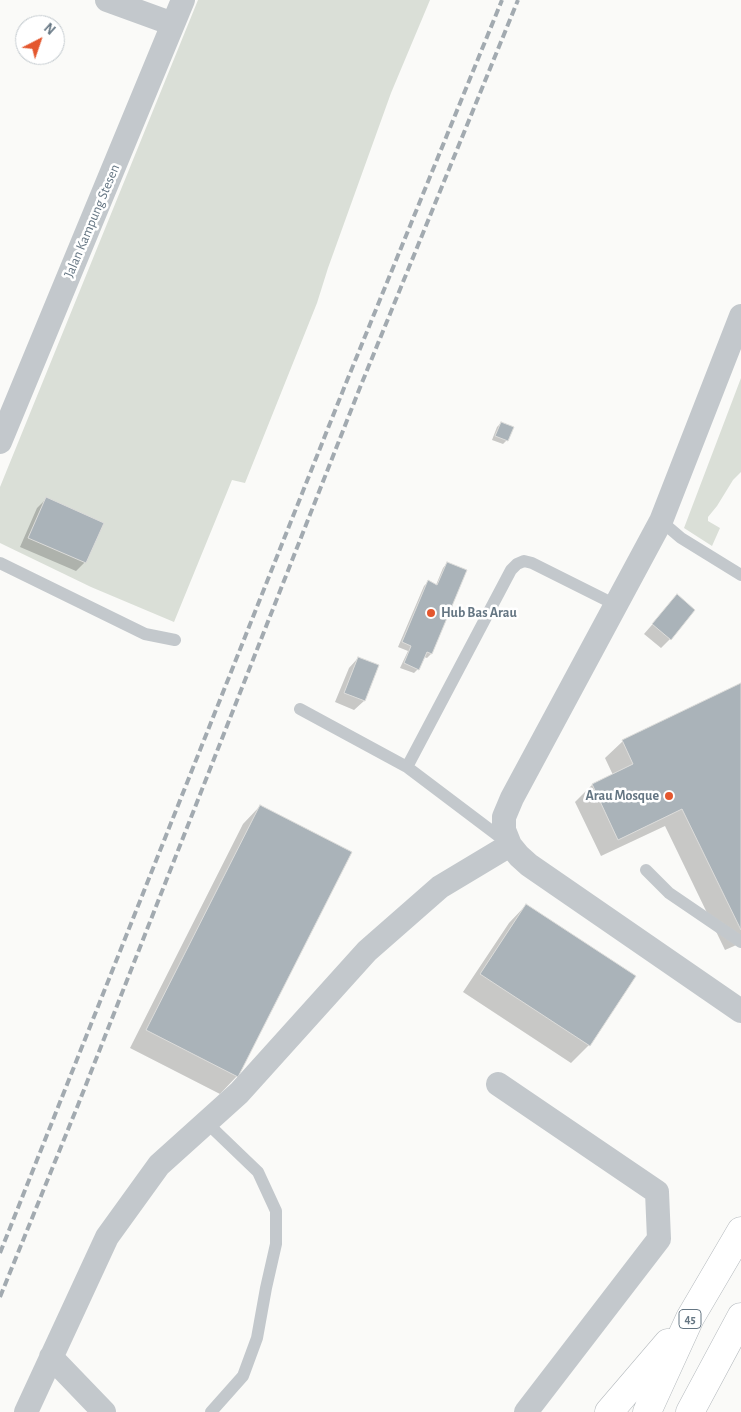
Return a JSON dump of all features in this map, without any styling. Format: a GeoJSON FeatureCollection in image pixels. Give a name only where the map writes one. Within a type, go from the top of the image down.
{"type":"FeatureCollection","features":[{"type":"Feature","properties":{"kind":"highway","name":"45"},"geometry":{"type":"LineString","coordinates":[[647,1412],[690,1318],[741,1231]]}},
{"type":"Feature","properties":{"kind":"highway"},"geometry":{"type":"LineString","coordinates":[[690,1412],[741,1317]]}},
{"type":"Feature","properties":{"kind":"highway"},"geometry":{"type":"LineString","coordinates":[[609,1412],[690,1318]]}},
{"type":"Feature","properties":{"kind":"street"},"geometry":{"type":"LineString","coordinates":[[107,0],[173,24]]}},
{"type":"Feature","properties":{"kind":"street","name":"Jalan Kampung Stesen"},"geometry":{"type":"LineString","coordinates":[[0,442],[183,0]]}},
{"type":"Feature","properties":{"kind":"street"},"geometry":{"type":"LineString","coordinates":[[741,316],[661,521],[512,798],[504,817],[504,830],[510,845],[529,865],[741,1012]]}},
{"type":"Feature","properties":{"kind":"street"},"geometry":{"type":"LineString","coordinates":[[26,1412],[107,1237],[159,1165],[240,1094],[367,952],[440,887],[510,845]]}},
{"type":"Feature","properties":{"kind":"street"},"geometry":{"type":"LineString","coordinates":[[498,1084],[657,1192],[659,1239],[526,1412]]}},
{"type":"Feature","properties":{"kind":"street"},"geometry":{"type":"LineString","coordinates":[[52,1357],[104,1412]]}},
{"type":"Feature","properties":{"kind":"lane"},"geometry":{"type":"LineString","coordinates":[[661,521],[681,538],[741,575]]}},
{"type":"Feature","properties":{"kind":"lane"},"geometry":{"type":"LineString","coordinates":[[407,767],[511,570],[516,564],[524,561],[532,562],[616,605]]}},
{"type":"Feature","properties":{"kind":"lane"},"geometry":{"type":"LineString","coordinates":[[0,563],[145,634],[176,640]]}},
{"type":"Feature","properties":{"kind":"lane"},"geometry":{"type":"LineString","coordinates":[[300,709],[407,767],[510,845]]}},
{"type":"Feature","properties":{"kind":"lane"},"geometry":{"type":"LineString","coordinates":[[646,870],[669,893],[741,942]]}},
{"type":"Feature","properties":{"kind":"lane"},"geometry":{"type":"LineString","coordinates":[[207,1123],[258,1172],[276,1211],[276,1244],[257,1338],[243,1376],[211,1412]]}},
{"type":"Feature","properties":{"kind":"shaded area"},"geometry":{"type":"Polygon","coordinates":[[[198,0],[430,0],[391,93],[317,303],[245,483],[232,480],[174,622],[91,587],[0,543],[0,487],[198,0]]]}},
{"type":"Feature","properties":{"kind":"shaded area"},"geometry":{"type":"Polygon","coordinates":[[[741,378],[741,472],[733,480],[708,517],[708,521],[720,528],[712,546],[684,528],[741,378]]]}},
{"type":"Feature","properties":{"kind":"building"},"geometry":{"type":"Polygon","coordinates":[[[501,422],[514,427],[508,441],[495,436],[501,422]]]}},
{"type":"Feature","properties":{"kind":"building"},"geometry":{"type":"Polygon","coordinates":[[[46,497],[104,523],[86,563],[28,538],[46,497]]]}},
{"type":"Feature","properties":{"kind":"building","name":"Hub Bas Arau"},"geometry":{"type":"Polygon","coordinates":[[[447,562],[467,570],[432,654],[427,652],[419,670],[404,663],[411,646],[402,642],[428,580],[437,585],[447,562]]]}},
{"type":"Feature","properties":{"kind":"building"},"geometry":{"type":"Polygon","coordinates":[[[677,594],[695,610],[671,640],[652,624],[677,594]]]}},
{"type":"Feature","properties":{"kind":"building"},"geometry":{"type":"Polygon","coordinates":[[[358,657],[379,665],[365,701],[344,693],[358,657]]]}},
{"type":"Feature","properties":{"kind":"building","name":"Arau Mosque"},"geometry":{"type":"Polygon","coordinates":[[[741,683],[741,930],[682,809],[618,840],[592,784],[633,764],[622,740],[741,683]]]}},
{"type":"Feature","properties":{"kind":"building"},"geometry":{"type":"Polygon","coordinates":[[[260,805],[352,852],[238,1077],[146,1030],[260,805]]]}},
{"type":"Feature","properties":{"kind":"building"},"geometry":{"type":"Polygon","coordinates":[[[526,904],[636,976],[590,1046],[480,974],[526,904]]]}},
{"type":"Feature","properties":{"kind":"railway"},"geometry":{"type":"LineString","coordinates":[[0,1253],[344,388],[502,0]]}},
{"type":"Feature","properties":{"kind":"railway"},"geometry":{"type":"LineString","coordinates":[[0,1297],[78,1105],[359,390],[518,0]]}},
{"type":"Feature","properties":{"kind":"place","name":"Hub Bas Arau"},"geometry":{"type":"Point","coordinates":[431,613]}},
{"type":"Feature","properties":{"kind":"place","name":"Arau Mosque"},"geometry":{"type":"Point","coordinates":[669,796]}}]}
